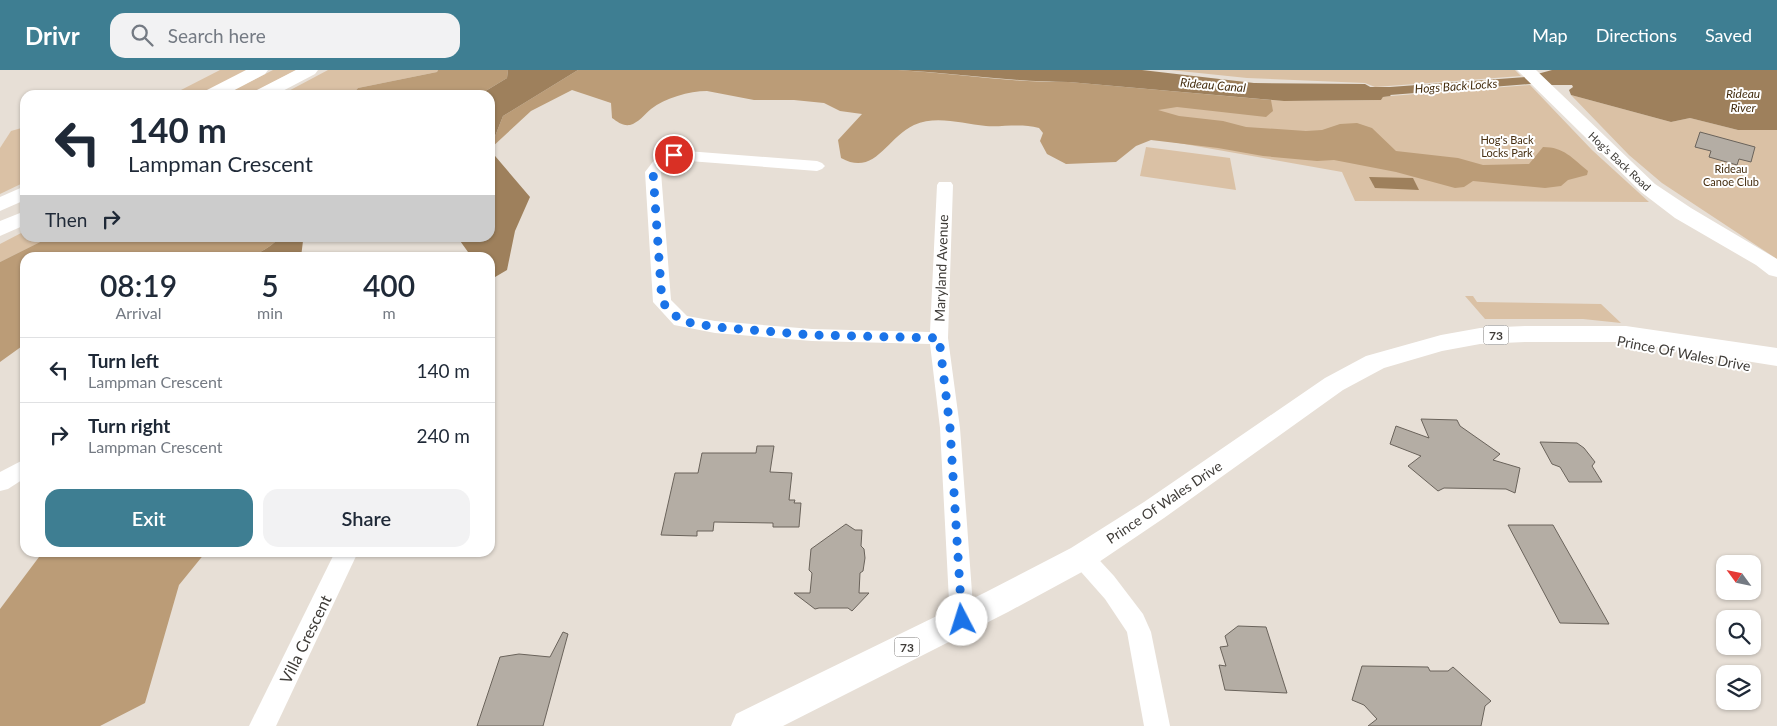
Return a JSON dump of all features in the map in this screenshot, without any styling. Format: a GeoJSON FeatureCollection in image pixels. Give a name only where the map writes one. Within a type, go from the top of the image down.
{"type":"FeatureCollection","features":[{"type":"Feature","properties":{"kind":"main road"},"geometry":{"type":"LineString","coordinates":[[221,90],[259,70]]}},
{"type":"Feature","properties":{"kind":"main road"},"geometry":{"type":"LineString","coordinates":[[271,90],[309,70]]}},
{"type":"Feature","properties":{"kind":"main road","name":"Hog's Back Road"},"geometry":{"type":"LineString","coordinates":[[1526,70],[1648,188],[1682,213],[1764,260],[1777,270]]}},
{"type":"Feature","properties":{"kind":"main road"},"geometry":{"type":"LineString","coordinates":[[0,198],[20,188]]}},
{"type":"Feature","properties":{"kind":"main road"},"geometry":{"type":"LineString","coordinates":[[0,205],[20,195]]}},
{"type":"Feature","properties":{"kind":"main road"},"geometry":{"type":"LineString","coordinates":[[0,229],[20,219]]}},
{"type":"Feature","properties":{"kind":"main road","name":"Hog's Back Road"},"geometry":{"type":"LineString","coordinates":[[1725,238],[1777,284]]}},
{"type":"Feature","properties":{"kind":"main road","name":"Prince Of Wales Drive"},"geometry":{"type":"LineString","coordinates":[[748,726],[962,620],[1082,557],[1154,510],[1334,384],[1368,366],[1423,347],[1480,336],[1525,334],[1626,334],[1777,357]]}},
{"type":"Feature","properties":{"kind":"main road","name":"Prince Of Wales Drive"},"geometry":{"type":"LineString","coordinates":[[1592,335],[1777,370]]}},
{"type":"Feature","properties":{"kind":"main road"},"geometry":{"type":"LineString","coordinates":[[1730,349],[1763,349],[1777,345]]}},
{"type":"Feature","properties":{"kind":"street"},"geometry":{"type":"LineString","coordinates":[[817,166],[674,155],[660,162],[653,172],[662,302],[681,321],[715,327],[812,335],[939,338]]}},
{"type":"Feature","properties":{"kind":"street","name":"Maryland Avenue"},"geometry":{"type":"LineString","coordinates":[[945,185],[939,338],[950,428],[962,620]]}},
{"type":"Feature","properties":{"kind":"street"},"geometry":{"type":"LineString","coordinates":[[0,483],[20,470]]}},
{"type":"Feature","properties":{"kind":"street","name":"Villa Crescent"},"geometry":{"type":"LineString","coordinates":[[262,726],[345,557]]}},
{"type":"Feature","properties":{"kind":"street"},"geometry":{"type":"LineString","coordinates":[[1082,557],[1124,604],[1133,618],[1139,632],[1157,726]]}},
{"type":"Feature","properties":{"kind":"green space"},"geometry":{"type":"Polygon","coordinates":[[[220,70],[248,70],[209,90],[181,90],[220,70]]]}},
{"type":"Feature","properties":{"kind":"green space"},"geometry":{"type":"Polygon","coordinates":[[[273,70],[296,70],[258,90],[234,90],[273,70]]]}},
{"type":"Feature","properties":{"kind":"green space"},"geometry":{"type":"Polygon","coordinates":[[[328,70],[438,70],[437,72],[358,88],[356,90],[290,90],[328,70]]]}},
{"type":"Feature","properties":{"kind":"green space"},"geometry":{"type":"Polygon","coordinates":[[[1170,70],[1515,70],[1521,76],[1375,87],[1365,83],[1247,78],[1170,70]]]}},
{"type":"Feature","properties":{"kind":"green space","name":"Hog's Back Locks Park"},"geometry":{"type":"Polygon","coordinates":[[[1530,85],[1592,150],[1649,202],[1355,201],[1342,172],[1150,138],[1148,106],[1270,100],[1381,100],[1383,97],[1391,96],[1530,85]]]}},
{"type":"Feature","properties":{"kind":"green space","name":"Rideau Canoe Club"},"geometry":{"type":"Polygon","coordinates":[[[1571,95],[1671,122],[1690,118],[1738,130],[1777,130],[1777,259],[1662,183],[1629,155],[1571,95]]]}},
{"type":"Feature","properties":{"kind":"green space"},"geometry":{"type":"Polygon","coordinates":[[[20,128],[20,184],[0,194],[0,148],[11,131],[20,128]]]}},
{"type":"Feature","properties":{"kind":"green space"},"geometry":{"type":"Polygon","coordinates":[[[1146,147],[1230,158],[1236,190],[1140,176],[1146,147]]]}},
{"type":"Feature","properties":{"kind":"green space"},"geometry":{"type":"Polygon","coordinates":[[[20,234],[20,242],[40,242],[0,262],[0,244],[20,234]]]}},
{"type":"Feature","properties":{"kind":"green space"},"geometry":{"type":"Polygon","coordinates":[[[1465,296],[1473,296],[1477,302],[1601,304],[1621,323],[1583,319],[1485,319],[1465,296]]]}},
{"type":"Feature","properties":{"kind":"shaded area"},"geometry":{"type":"Polygon","coordinates":[[[438,70],[508,70],[507,78],[487,90],[356,90],[358,88],[437,72],[438,70]]]}},
{"type":"Feature","properties":{"kind":"shaded area"},"geometry":{"type":"Polygon","coordinates":[[[578,70],[919,71],[1271,100],[1273,111],[1266,117],[1177,107],[1158,110],[1179,116],[1223,121],[1246,127],[1306,131],[1322,130],[1340,124],[1357,123],[1372,128],[1396,151],[1458,158],[1483,165],[1529,164],[1543,147],[1550,147],[1567,154],[1588,171],[1587,175],[1568,180],[1561,186],[1545,188],[1473,181],[1464,187],[1455,188],[1396,172],[1334,160],[1317,161],[1263,156],[1218,148],[1151,140],[1136,146],[1116,162],[1066,164],[1047,154],[1040,141],[1043,133],[1039,128],[1019,125],[986,126],[941,120],[914,125],[904,131],[880,154],[872,159],[863,163],[853,163],[841,158],[838,140],[862,114],[840,111],[824,103],[794,100],[754,100],[707,91],[670,98],[651,109],[636,122],[627,125],[612,118],[611,103],[572,90],[531,111],[495,144],[495,136],[503,116],[578,70]]]}},
{"type":"Feature","properties":{"kind":"shaded area"},"geometry":{"type":"Polygon","coordinates":[[[40,242],[275,242],[261,252],[20,252],[40,242]]]}},
{"type":"Feature","properties":{"kind":"shaded area"},"geometry":{"type":"Polygon","coordinates":[[[20,252],[20,348],[0,362],[0,262],[20,252]]]}},
{"type":"Feature","properties":{"kind":"shaded area"},"geometry":{"type":"Polygon","coordinates":[[[39,557],[202,557],[179,585],[145,703],[100,726],[0,726],[0,609],[39,557]]]}},
{"type":"Feature","properties":{"kind":"water"},"geometry":{"type":"Polygon","coordinates":[[[508,70],[578,70],[503,116],[495,136],[495,90],[487,90],[507,78],[508,70]]]}},
{"type":"Feature","properties":{"kind":"water","name":"Rideau Canal"},"geometry":{"type":"Polygon","coordinates":[[[898,70],[1142,70],[1254,83],[1365,84],[1372,88],[1382,88],[1391,96],[1383,97],[1381,100],[1284,101],[1069,82],[1026,81],[898,70]]]}},
{"type":"Feature","properties":{"kind":"water","name":"Rideau River"},"geometry":{"type":"Polygon","coordinates":[[[1552,70],[1777,70],[1777,130],[1738,130],[1690,118],[1671,122],[1571,95],[1569,90],[1573,87],[1572,85],[1539,85],[1530,76],[1552,70]]]}},
{"type":"Feature","properties":{"kind":"water"},"geometry":{"type":"Polygon","coordinates":[[[495,156],[530,197],[515,231],[507,270],[495,277],[495,252],[468,252],[461,242],[495,242],[495,156]]]}},
{"type":"Feature","properties":{"kind":"water"},"geometry":{"type":"Polygon","coordinates":[[[1369,177],[1413,178],[1419,190],[1375,188],[1369,177]]]}},
{"type":"Feature","properties":{"kind":"water"},"geometry":{"type":"Polygon","coordinates":[[[275,242],[303,242],[302,252],[260,252],[275,242]]]}},
{"type":"Feature","properties":{"kind":"building","name":"Rideau Canoe Club"},"geometry":{"type":"Polygon","coordinates":[[[1700,132],[1755,147],[1751,162],[1739,159],[1737,165],[1709,157],[1711,151],[1695,147],[1700,132]]]}},
{"type":"Feature","properties":{"kind":"building"},"geometry":{"type":"Polygon","coordinates":[[[1421,419],[1457,420],[1460,426],[1500,454],[1493,460],[1520,468],[1515,493],[1506,489],[1444,488],[1438,491],[1408,466],[1421,456],[1390,444],[1396,426],[1429,438],[1421,419]]]}},
{"type":"Feature","properties":{"kind":"building"},"geometry":{"type":"Polygon","coordinates":[[[1540,442],[1577,443],[1584,448],[1595,462],[1592,466],[1602,482],[1569,482],[1560,467],[1552,464],[1540,442]]]}},
{"type":"Feature","properties":{"kind":"building"},"geometry":{"type":"Polygon","coordinates":[[[757,446],[774,446],[770,472],[792,473],[789,500],[795,500],[794,503],[801,503],[799,527],[773,527],[773,523],[714,522],[713,531],[697,531],[697,536],[661,535],[675,473],[698,473],[702,453],[756,453],[757,446]]]}},
{"type":"Feature","properties":{"kind":"building"},"geometry":{"type":"Polygon","coordinates":[[[846,524],[855,530],[862,530],[861,546],[864,549],[865,558],[863,571],[860,573],[859,593],[869,593],[852,611],[848,608],[815,609],[794,593],[810,593],[812,573],[809,570],[811,549],[846,524]]]}},
{"type":"Feature","properties":{"kind":"building"},"geometry":{"type":"Polygon","coordinates":[[[1508,525],[1553,525],[1609,624],[1560,623],[1508,525]]]}},
{"type":"Feature","properties":{"kind":"building"},"geometry":{"type":"Polygon","coordinates":[[[1238,626],[1266,627],[1287,693],[1225,690],[1219,665],[1226,666],[1220,647],[1228,646],[1225,636],[1238,626]]]}},
{"type":"Feature","properties":{"kind":"building"},"geometry":{"type":"Polygon","coordinates":[[[563,632],[568,634],[543,726],[477,726],[500,657],[519,654],[550,657],[563,632]]]}},
{"type":"Feature","properties":{"kind":"building"},"geometry":{"type":"Polygon","coordinates":[[[1362,666],[1428,667],[1430,671],[1448,671],[1453,667],[1491,701],[1485,706],[1481,726],[1368,726],[1377,719],[1364,705],[1352,700],[1362,666]]]}},
{"type":"Feature","properties":{"kind":"waterway","name":"Hogs Back Locks"},"geometry":{"type":"LineString","coordinates":[[1363,91],[1390,91],[1552,79]]}},
{"type":"Feature","properties":{"kind":"route"},"geometry":{"type":"LineString","coordinates":[[674,155],[660,162],[653,172],[662,302],[681,321],[715,327],[812,335],[939,338],[950,428],[958,585],[962,620]]}}]}
